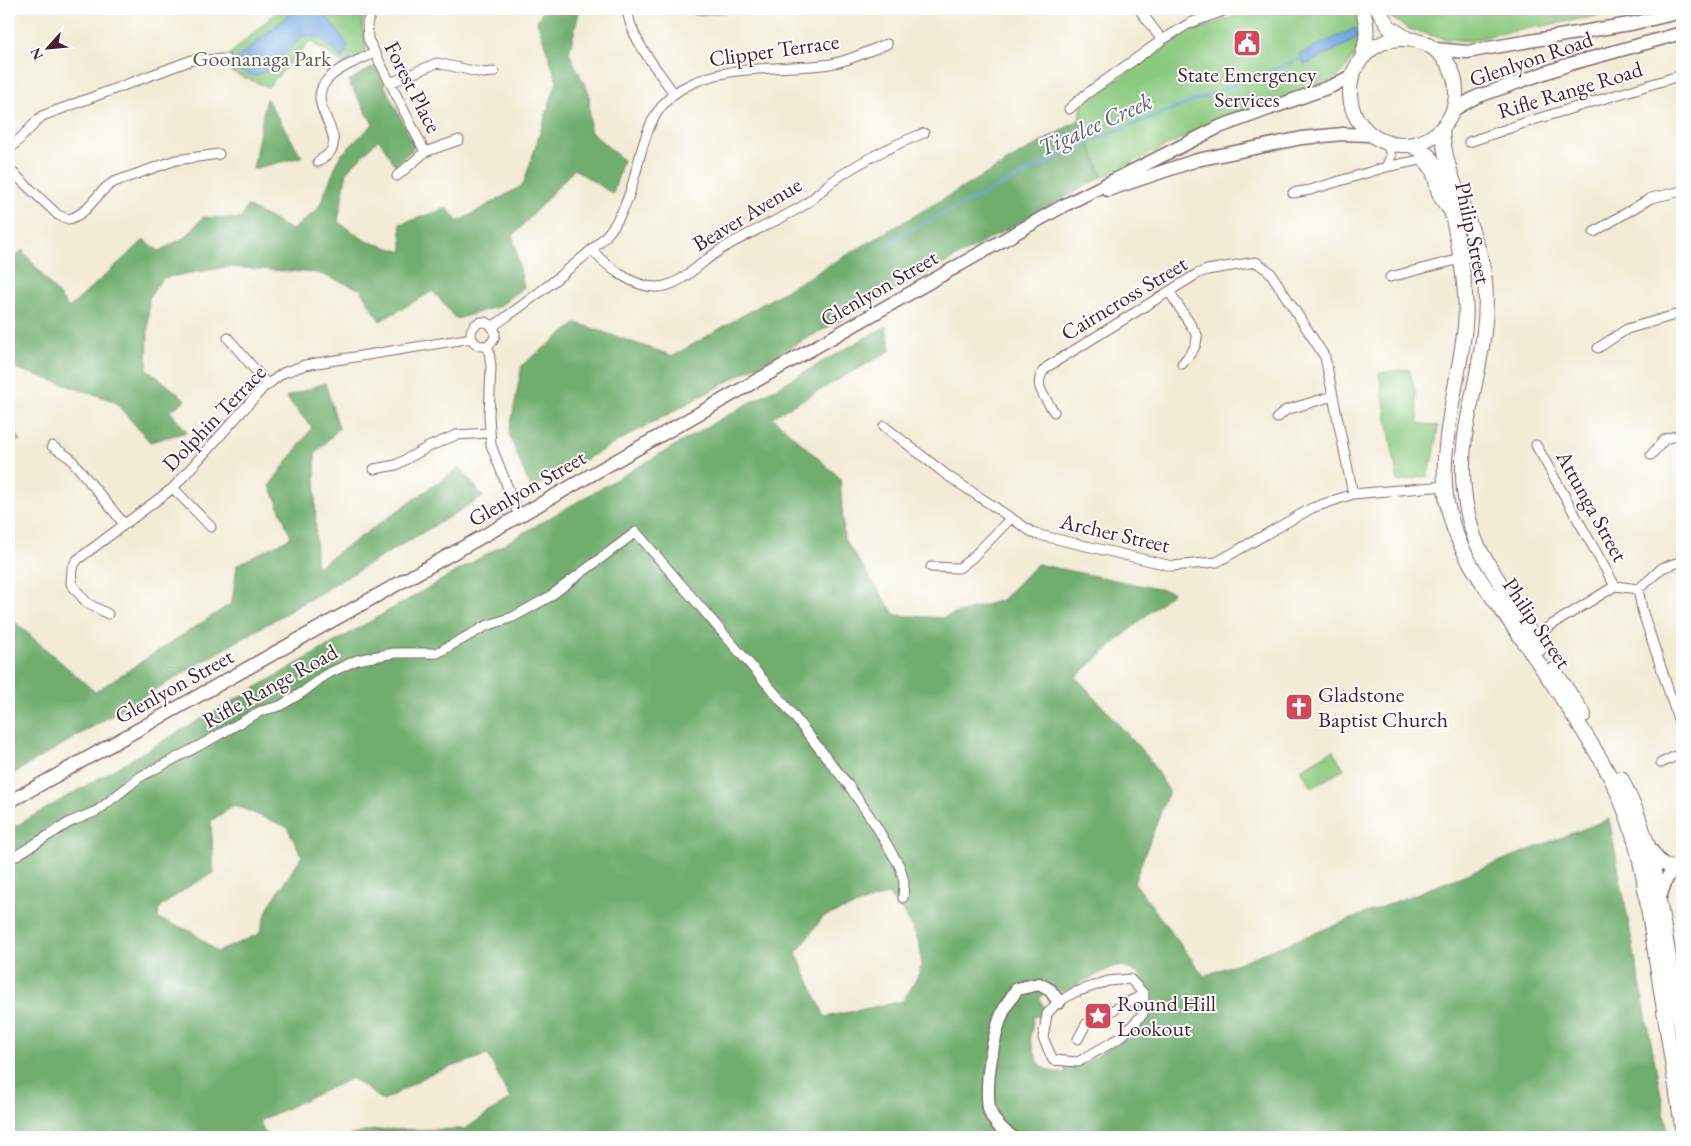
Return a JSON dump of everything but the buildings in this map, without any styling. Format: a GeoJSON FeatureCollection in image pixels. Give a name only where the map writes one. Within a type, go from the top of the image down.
{"type":"FeatureCollection","features":[{"type":"Feature","properties":{"kind":"main road"},"geometry":{"type":"LineString","coordinates":[[1362,9],[1368,31],[1362,59]]}},
{"type":"Feature","properties":{"kind":"main road"},"geometry":{"type":"LineString","coordinates":[[1378,9],[1389,27],[1408,39]]}},
{"type":"Feature","properties":{"kind":"main road","name":"Glenlyon Road"},"geometry":{"type":"LineString","coordinates":[[1434,49],[1467,52],[1635,23],[1682,12]]}},
{"type":"Feature","properties":{"kind":"main road","name":"Glenlyon Road"},"geometry":{"type":"LineString","coordinates":[[1453,110],[1476,97],[1570,64],[1682,33]]}},
{"type":"Feature","properties":{"kind":"main road"},"geometry":{"type":"LineString","coordinates":[[1408,39],[1434,49],[1446,61],[1454,76],[1456,94],[1453,110],[1442,129],[1428,139],[1411,145],[1387,143],[1371,134],[1359,122],[1352,108],[1350,91],[1353,75],[1362,59],[1368,52],[1382,43],[1391,40],[1408,39]]}},
{"type":"Feature","properties":{"kind":"main road","name":"Glenlyon Street"},"geometry":{"type":"LineString","coordinates":[[9,802],[519,516],[1063,206],[1219,127],[1332,86],[1353,75]]}},
{"type":"Feature","properties":{"kind":"main road","name":"Philip Street"},"geometry":{"type":"LineString","coordinates":[[1442,129],[1446,160],[1480,254],[1486,293],[1485,320],[1478,376],[1465,437],[1464,475],[1466,506],[1472,531],[1484,558],[1532,637],[1617,769],[1638,814],[1647,843],[1659,900],[1682,1032]]}},
{"type":"Feature","properties":{"kind":"main road","name":"Glenlyon Street"},"geometry":{"type":"LineString","coordinates":[[1063,206],[1197,160],[1302,138],[1343,134],[1371,134]]}},
{"type":"Feature","properties":{"kind":"main road","name":"Philip Street"},"geometry":{"type":"LineString","coordinates":[[1411,145],[1420,149],[1431,158],[1438,170],[1451,215],[1466,295],[1465,325],[1446,435],[1445,486],[1451,519],[1467,559],[1526,644],[1596,752],[1610,776],[1631,824],[1643,875],[1682,1126]]}},
{"type":"Feature","properties":{"kind":"main road"},"geometry":{"type":"LineString","coordinates":[[1445,486],[1464,475]]}},
{"type":"Feature","properties":{"kind":"main road"},"geometry":{"type":"LineString","coordinates":[[1647,843],[1660,861],[1678,867],[1666,880],[1659,900]]}},
{"type":"Feature","properties":{"kind":"main road"},"geometry":{"type":"LineString","coordinates":[[1012,1137],[1001,1130],[989,1109],[988,1081],[994,1046],[1003,1012],[1017,989],[1039,984],[1050,990],[1059,1002]]}},
{"type":"Feature","properties":{"kind":"street","name":"Forest Place"},"geometry":{"type":"LineString","coordinates":[[373,9],[366,31],[374,53],[425,152]]}},
{"type":"Feature","properties":{"kind":"street"},"geometry":{"type":"LineString","coordinates":[[627,9],[636,37],[674,94]]}},
{"type":"Feature","properties":{"kind":"street"},"geometry":{"type":"LineString","coordinates":[[1139,9],[1162,40]]}},
{"type":"Feature","properties":{"kind":"street"},"geometry":{"type":"LineString","coordinates":[[1069,110],[1085,95],[1162,40],[1190,23],[1229,9]]}},
{"type":"Feature","properties":{"kind":"street","name":"Clipper Terrace"},"geometry":{"type":"LineString","coordinates":[[492,327],[530,302],[592,250],[611,230],[634,184],[647,133],[658,111],[665,101],[674,94],[698,80],[721,73],[833,64],[887,44]]}},
{"type":"Feature","properties":{"kind":"street"},"geometry":{"type":"LineString","coordinates":[[318,162],[329,153],[333,146],[333,140],[320,105],[320,93],[325,82],[335,73],[374,53]]}},
{"type":"Feature","properties":{"kind":"street"},"geometry":{"type":"LineString","coordinates":[[9,150],[42,116],[192,60],[226,59]]}},
{"type":"Feature","properties":{"kind":"street"},"geometry":{"type":"LineString","coordinates":[[390,83],[437,62],[483,73],[494,72]]}},
{"type":"Feature","properties":{"kind":"street","name":"Rifle Range Road"},"geometry":{"type":"LineString","coordinates":[[1468,142],[1522,123],[1682,75]]}},
{"type":"Feature","properties":{"kind":"street","name":"Beaver Avenue"},"geometry":{"type":"LineString","coordinates":[[592,250],[604,264],[639,285],[656,288],[670,284],[684,277],[721,249],[803,206],[860,162],[890,146],[924,133]]}},
{"type":"Feature","properties":{"kind":"street","name":"Forest Place"},"geometry":{"type":"LineString","coordinates":[[397,176],[425,152],[459,140]]}},
{"type":"Feature","properties":{"kind":"street"},"geometry":{"type":"LineString","coordinates":[[1386,167],[1391,156],[1387,143]]}},
{"type":"Feature","properties":{"kind":"street"},"geometry":{"type":"LineString","coordinates":[[9,169],[58,215],[68,219],[81,214],[106,186],[114,182],[176,160],[219,154]]}},
{"type":"Feature","properties":{"kind":"street"},"geometry":{"type":"LineString","coordinates":[[1293,193],[1310,190],[1386,167],[1420,160],[1430,170],[1438,198],[1451,215]]}},
{"type":"Feature","properties":{"kind":"street"},"geometry":{"type":"LineString","coordinates":[[1594,232],[1651,198],[1682,191]]}},
{"type":"Feature","properties":{"kind":"street"},"geometry":{"type":"LineString","coordinates":[[1390,277],[1480,254]]}},
{"type":"Feature","properties":{"kind":"street","name":"Cairncross Street"},"geometry":{"type":"LineString","coordinates":[[1054,412],[1038,385],[1038,379],[1042,372],[1197,274],[1207,270],[1256,262],[1263,265],[1270,272],[1325,357],[1353,494]]}},
{"type":"Feature","properties":{"kind":"street"},"geometry":{"type":"LineString","coordinates":[[1169,290],[1197,336],[1198,341],[1182,364]]}},
{"type":"Feature","properties":{"kind":"street"},"geometry":{"type":"LineString","coordinates":[[1598,348],[1627,329],[1682,313]]}},
{"type":"Feature","properties":{"kind":"street"},"geometry":{"type":"LineString","coordinates":[[485,323],[492,327],[494,339],[488,345],[476,344],[472,338],[472,330],[477,324],[485,323]]}},
{"type":"Feature","properties":{"kind":"street"},"geometry":{"type":"LineString","coordinates":[[228,338],[268,385]]}},
{"type":"Feature","properties":{"kind":"street","name":"Dolphin Terrace"},"geometry":{"type":"LineString","coordinates":[[108,614],[87,603],[71,584],[72,568],[77,560],[173,488],[268,385],[283,373],[304,364],[472,338]]}},
{"type":"Feature","properties":{"kind":"street"},"geometry":{"type":"LineString","coordinates":[[488,345],[491,366],[489,433],[491,445],[519,516]]}},
{"type":"Feature","properties":{"kind":"street"},"geometry":{"type":"LineString","coordinates":[[1277,418],[1286,410],[1333,396]]}},
{"type":"Feature","properties":{"kind":"street","name":"Archer Street"},"geometry":{"type":"LineString","coordinates":[[884,426],[948,476],[1035,534],[1172,566],[1217,562],[1312,508],[1353,494],[1445,486]]}},
{"type":"Feature","properties":{"kind":"street"},"geometry":{"type":"LineString","coordinates":[[374,469],[396,465],[428,447],[456,435],[489,433]]}},
{"type":"Feature","properties":{"kind":"street"},"geometry":{"type":"LineString","coordinates":[[1651,455],[1665,439],[1682,434]]}},
{"type":"Feature","properties":{"kind":"street"},"geometry":{"type":"LineString","coordinates":[[52,446],[70,458],[124,524]]}},
{"type":"Feature","properties":{"kind":"street","name":"Attunga Street"},"geometry":{"type":"LineString","coordinates":[[1536,446],[1615,586]]}},
{"type":"Feature","properties":{"kind":"street"},"geometry":{"type":"LineString","coordinates":[[173,488],[211,528]]}},
{"type":"Feature","properties":{"kind":"street"},"geometry":{"type":"LineString","coordinates":[[931,567],[959,568],[972,558],[1011,518]]}},
{"type":"Feature","properties":{"kind":"street","name":"Rifle Range Road"},"geometry":{"type":"LineString","coordinates":[[9,860],[70,822],[97,811],[140,777],[261,711],[280,706],[303,692],[325,675],[357,660],[394,653],[437,652],[486,626],[519,614],[549,597],[636,532],[785,705],[849,786],[875,824],[900,867],[904,882],[903,898]]}},
{"type":"Feature","properties":{"kind":"street"},"geometry":{"type":"LineString","coordinates":[[1532,637],[1615,586],[1638,589],[1662,568],[1682,561]]}},
{"type":"Feature","properties":{"kind":"street","name":"Attunga Street"},"geometry":{"type":"LineString","coordinates":[[1638,589],[1642,610],[1682,731]]}},
{"type":"Feature","properties":{"kind":"street"},"geometry":{"type":"LineString","coordinates":[[1661,763],[1682,753]]}},
{"type":"Feature","properties":{"kind":"street"},"geometry":{"type":"LineString","coordinates":[[1130,979],[1144,994],[1143,1014],[1121,1037],[1078,1062],[1053,1060],[1043,1038],[1048,1014],[1059,1002],[1073,993],[1108,981],[1130,979]]}},
{"type":"Feature","properties":{"kind":"street"},"geometry":{"type":"LineString","coordinates":[[1078,1039],[1086,1024],[1144,994]]}},
{"type":"Feature","properties":{"kind":"green space","name":"Goonanaga Park"},"geometry":{"type":"Polygon","coordinates":[[[280,9],[368,9],[362,24],[366,48],[365,53],[343,64],[310,41],[268,87],[231,72],[230,54],[280,9]]]}},
{"type":"Feature","properties":{"kind":"green space"},"geometry":{"type":"Polygon","coordinates":[[[544,9],[580,9],[569,53],[589,93],[590,131],[623,160],[613,194],[574,169],[513,236],[524,287],[500,306],[456,319],[433,291],[380,321],[360,289],[318,273],[227,267],[162,278],[149,298],[147,369],[186,400],[170,411],[187,432],[150,442],[114,401],[9,366],[9,264],[22,250],[69,308],[144,240],[159,251],[187,236],[203,217],[241,219],[247,206],[292,230],[318,209],[340,156],[373,124],[348,81],[375,66],[415,147],[395,165],[379,139],[347,171],[338,222],[366,241],[403,252],[400,224],[447,208],[458,222],[523,185],[557,81],[537,21],[544,9]]]}},
{"type":"Feature","properties":{"kind":"green space"},"geometry":{"type":"Polygon","coordinates":[[[691,9],[758,9],[693,15],[691,9]]]}},
{"type":"Feature","properties":{"kind":"green space"},"geometry":{"type":"Polygon","coordinates":[[[1255,9],[1356,9],[1363,28],[1357,52],[1342,73],[1323,86],[1227,116],[1103,177],[1079,120],[1082,106],[1088,99],[1188,33],[1255,9]]]}},
{"type":"Feature","properties":{"kind":"green space"},"geometry":{"type":"Polygon","coordinates":[[[1387,9],[1635,9],[1470,41],[1444,39],[1409,29],[1392,18],[1387,9]]]}},
{"type":"Feature","properties":{"kind":"green space"},"geometry":{"type":"Polygon","coordinates":[[[266,98],[302,157],[253,169],[266,98]]]}},
{"type":"Feature","properties":{"kind":"green space"},"geometry":{"type":"Polygon","coordinates":[[[1079,120],[1103,177],[531,489],[509,434],[522,365],[577,323],[673,356],[1079,120]]]}},
{"type":"Feature","properties":{"kind":"green space"},"geometry":{"type":"Polygon","coordinates":[[[886,326],[891,350],[772,417],[840,478],[844,539],[895,615],[941,618],[1002,600],[1037,564],[1173,592],[1076,677],[1147,756],[1169,791],[1134,882],[1204,976],[1609,819],[1669,1137],[342,1137],[374,1130],[465,1129],[510,1099],[488,1055],[430,1074],[383,1101],[352,1078],[259,1121],[267,1137],[9,1137],[9,830],[719,420],[886,326]],[[234,805],[211,821],[214,873],[191,885],[159,908],[158,919],[191,931],[217,952],[259,934],[269,906],[302,856],[287,827],[234,805]],[[888,894],[823,917],[796,953],[825,1017],[903,1001],[920,970],[920,948],[908,919],[888,894]],[[1115,966],[1062,992],[1053,987],[1039,998],[1046,1011],[1044,1018],[1034,1016],[1030,1038],[1041,1066],[1050,1071],[1065,1073],[1065,1065],[1086,1062],[1128,1037],[1143,1021],[1147,1012],[1148,995],[1146,986],[1139,974],[1125,967],[1115,966]]]}},
{"type":"Feature","properties":{"kind":"green space"},"geometry":{"type":"Polygon","coordinates":[[[1409,369],[1415,391],[1419,423],[1438,426],[1434,456],[1427,476],[1398,482],[1379,373],[1409,369]]]}},
{"type":"Feature","properties":{"kind":"green space"},"geometry":{"type":"Polygon","coordinates":[[[325,383],[339,428],[315,454],[316,568],[460,467],[483,497],[9,776],[9,617],[95,692],[232,603],[237,565],[291,537],[270,485],[312,428],[286,397],[325,383]]]}},
{"type":"Feature","properties":{"kind":"green space"},"geometry":{"type":"Polygon","coordinates":[[[9,426],[21,440],[9,442],[9,426]]]}},
{"type":"Feature","properties":{"kind":"green space"},"geometry":{"type":"Polygon","coordinates":[[[1333,750],[1344,769],[1312,788],[1301,769],[1333,750]]]}},
{"type":"Feature","properties":{"kind":"water"},"geometry":{"type":"Polygon","coordinates":[[[293,9],[328,9],[327,17],[348,45],[342,59],[319,37],[303,36],[265,72],[254,76],[240,71],[236,59],[282,21],[293,9]]]}},
{"type":"Feature","properties":{"kind":"water"},"geometry":{"type":"Polygon","coordinates":[[[1355,28],[1359,38],[1305,65],[1300,54],[1355,28]]]}},
{"type":"Feature","properties":{"kind":"waterway","name":"Tigalee Creek"},"geometry":{"type":"LineString","coordinates":[[1395,16],[1406,9]]}},
{"type":"Feature","properties":{"kind":"waterway","name":"Tigalee Creek"},"geometry":{"type":"LineString","coordinates":[[886,249],[898,237],[1087,143],[1303,58]]}},
{"type":"Feature","properties":{"kind":"place","name":"State Emergency Services"},"geometry":{"type":"Point","coordinates":[1247,43]}},
{"type":"Feature","properties":{"kind":"place","name":"Gladstone Baptist Church"},"geometry":{"type":"Point","coordinates":[1299,707]}},
{"type":"Feature","properties":{"kind":"place","name":"Round Hill Lookout"},"geometry":{"type":"Point","coordinates":[1098,1016]}}]}
